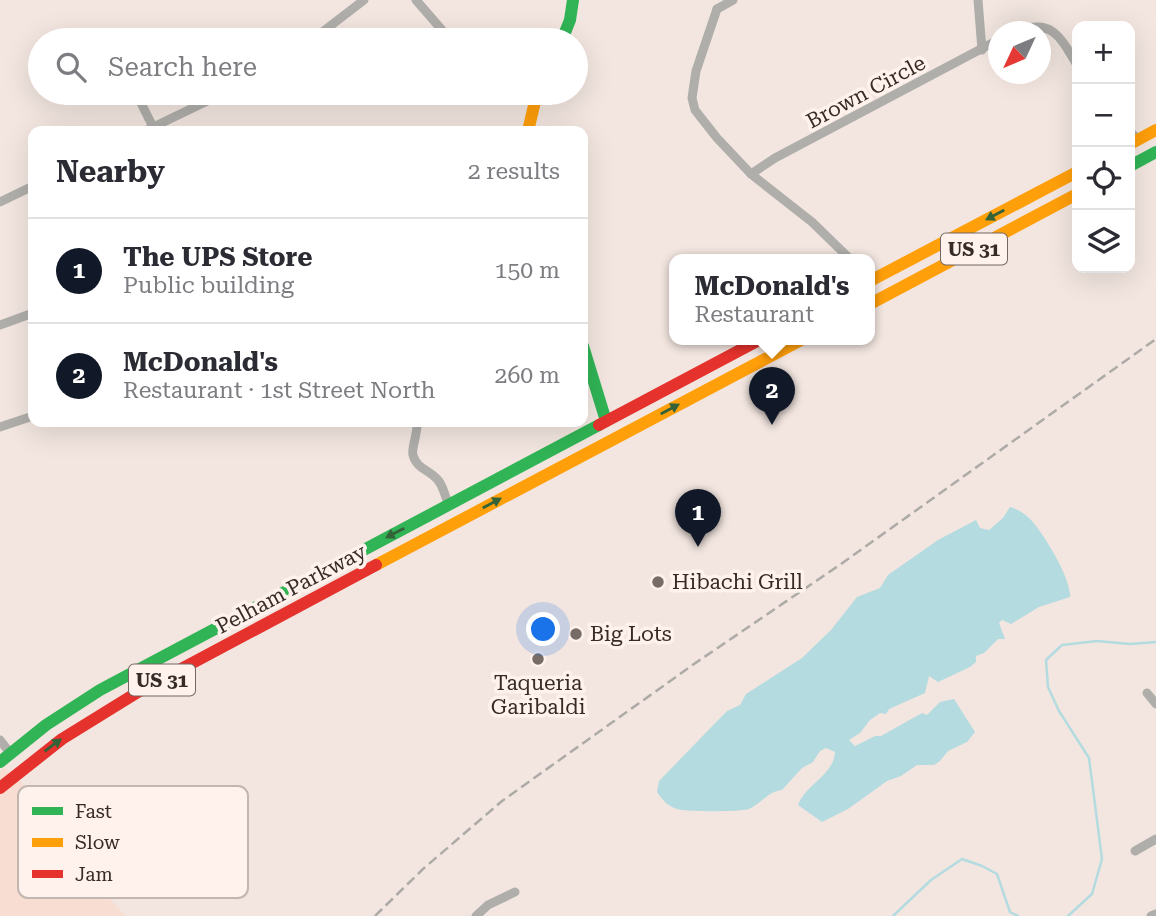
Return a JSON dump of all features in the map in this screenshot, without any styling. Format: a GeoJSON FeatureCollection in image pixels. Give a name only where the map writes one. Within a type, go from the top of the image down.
{"type":"FeatureCollection","features":[{"type":"Feature","properties":{"kind":"main road"},"geometry":{"type":"LineString","coordinates":[[567,28],[573,0]]}},
{"type":"Feature","properties":{"kind":"main road"},"geometry":{"type":"LineString","coordinates":[[529,126],[534,105]]}},
{"type":"Feature","properties":{"kind":"main road"},"geometry":{"type":"LineString","coordinates":[[1135,137],[1156,130]]}},
{"type":"Feature","properties":{"kind":"main road"},"geometry":{"type":"LineString","coordinates":[[1135,141],[1151,155],[1135,163]]}},
{"type":"Feature","properties":{"kind":"main road","name":"US 31"},"geometry":{"type":"LineString","coordinates":[[875,278],[1072,175]]}},
{"type":"Feature","properties":{"kind":"main road"},"geometry":{"type":"LineString","coordinates":[[1037,193],[1046,210]]}},
{"type":"Feature","properties":{"kind":"main road","name":"US 31"},"geometry":{"type":"LineString","coordinates":[[875,301],[1072,197]]}},
{"type":"Feature","properties":{"kind":"main road"},"geometry":{"type":"LineString","coordinates":[[938,245],[946,263]]}},
{"type":"Feature","properties":{"kind":"main road"},"geometry":{"type":"LineString","coordinates":[[875,287],[883,297]]}},
{"type":"Feature","properties":{"kind":"main road","name":"US 31"},"geometry":{"type":"LineString","coordinates":[[606,421],[750,345]]}},
{"type":"Feature","properties":{"kind":"main road","name":"US 31"},"geometry":{"type":"LineString","coordinates":[[610,441],[701,393],[782,345]]}},
{"type":"Feature","properties":{"kind":"main road"},"geometry":{"type":"LineString","coordinates":[[588,362],[610,441]]}},
{"type":"Feature","properties":{"kind":"main road"},"geometry":{"type":"LineString","coordinates":[[693,375],[701,393]]}},
{"type":"Feature","properties":{"kind":"main road","name":"Pelham Parkway"},"geometry":{"type":"LineString","coordinates":[[5,757],[100,690],[606,421]]}},
{"type":"Feature","properties":{"kind":"main road","name":"Pelham Parkway"},"geometry":{"type":"LineString","coordinates":[[0,788],[62,739],[110,708],[610,441]]}},
{"type":"Feature","properties":{"kind":"main road"},"geometry":{"type":"LineString","coordinates":[[421,520],[432,536]]}},
{"type":"Feature","properties":{"kind":"main road"},"geometry":{"type":"LineString","coordinates":[[315,575],[323,593]]}},
{"type":"Feature","properties":{"kind":"main road"},"geometry":{"type":"LineString","coordinates":[[182,645],[193,664]]}},
{"type":"Feature","properties":{"kind":"main road"},"geometry":{"type":"LineString","coordinates":[[100,690],[110,708]]}},
{"type":"Feature","properties":{"kind":"main road"},"geometry":{"type":"LineString","coordinates":[[5,757],[22,770]]}},
{"type":"Feature","properties":{"kind":"street"},"geometry":{"type":"LineString","coordinates":[[328,28],[364,0]]}},
{"type":"Feature","properties":{"kind":"street"},"geometry":{"type":"LineString","coordinates":[[416,0],[440,28]]}},
{"type":"Feature","properties":{"kind":"street"},"geometry":{"type":"LineString","coordinates":[[733,0],[715,4],[699,59],[692,93],[693,104],[710,130],[751,174],[813,222],[845,254]]}},
{"type":"Feature","properties":{"kind":"street"},"geometry":{"type":"LineString","coordinates":[[978,0],[982,50]]}},
{"type":"Feature","properties":{"kind":"street"},"geometry":{"type":"LineString","coordinates":[[1051,30],[1072,57]]}},
{"type":"Feature","properties":{"kind":"street","name":"Brown Circle"},"geometry":{"type":"LineString","coordinates":[[751,174],[775,158],[988,46]]}},
{"type":"Feature","properties":{"kind":"street"},"geometry":{"type":"LineString","coordinates":[[140,105],[148,126]]}},
{"type":"Feature","properties":{"kind":"street"},"geometry":{"type":"LineString","coordinates":[[155,126],[199,105]]}},
{"type":"Feature","properties":{"kind":"street"},"geometry":{"type":"LineString","coordinates":[[0,202],[28,188]]}},
{"type":"Feature","properties":{"kind":"street"},"geometry":{"type":"LineString","coordinates":[[0,325],[28,315]]}},
{"type":"Feature","properties":{"kind":"street"},"geometry":{"type":"LineString","coordinates":[[0,427],[28,418]]}},
{"type":"Feature","properties":{"kind":"street"},"geometry":{"type":"LineString","coordinates":[[417,427],[413,457],[423,469],[439,480],[449,504]]}},
{"type":"Feature","properties":{"kind":"street"},"geometry":{"type":"LineString","coordinates":[[1147,693],[1156,704]]}},
{"type":"Feature","properties":{"kind":"street"},"geometry":{"type":"LineString","coordinates":[[0,740],[5,757]]}},
{"type":"Feature","properties":{"kind":"street"},"geometry":{"type":"LineString","coordinates":[[1135,851],[1156,839]]}},
{"type":"Feature","properties":{"kind":"street"},"geometry":{"type":"LineString","coordinates":[[476,916],[488,905],[515,892]]}},
{"type":"Feature","properties":{"kind":"street"},"geometry":{"type":"LineString","coordinates":[[1151,916],[1156,914]]}},
{"type":"Feature","properties":{"kind":"shaded area"},"geometry":{"type":"Polygon","coordinates":[[[4,768],[25,786],[18,786],[18,898],[109,898],[126,916],[0,916],[0,772],[4,768]]]}},
{"type":"Feature","properties":{"kind":"water"},"geometry":{"type":"Polygon","coordinates":[[[1010,507],[1027,516],[1041,533],[1066,579],[1070,597],[1039,607],[1011,624],[1002,620],[999,623],[1005,639],[998,639],[984,653],[976,656],[976,662],[970,667],[938,682],[929,676],[925,693],[889,709],[886,714],[880,713],[849,740],[855,746],[875,736],[881,736],[922,713],[927,715],[940,702],[954,699],[975,732],[967,742],[948,751],[934,765],[917,765],[901,776],[887,781],[848,809],[822,822],[798,805],[830,767],[835,752],[826,748],[820,751],[813,762],[802,768],[782,790],[749,809],[682,810],[661,798],[657,792],[659,781],[727,711],[740,705],[746,694],[802,658],[831,630],[857,597],[880,588],[888,575],[938,540],[976,520],[980,528],[989,530],[1003,518],[1010,507]]]}},
{"type":"Feature","properties":{"kind":"waterway"},"geometry":{"type":"LineString","coordinates":[[1068,916],[1092,894],[1102,859],[1089,758],[1059,711],[1048,687],[1046,660],[1062,645],[1097,641],[1130,644],[1156,642]]}},
{"type":"Feature","properties":{"kind":"waterway"},"geometry":{"type":"LineString","coordinates":[[893,916],[931,880],[962,859],[997,874],[1010,912],[1018,916]]}},
{"type":"Feature","properties":{"kind":"railway"},"geometry":{"type":"LineString","coordinates":[[375,916],[423,869],[502,801],[1156,339]]}},
{"type":"Feature","properties":{"kind":"traffic: fast"},"geometry":{"type":"LineString","coordinates":[[567,28],[573,0]]}},
{"type":"Feature","properties":{"kind":"traffic: fast"},"geometry":{"type":"LineString","coordinates":[[1135,163],[1156,152]]}},
{"type":"Feature","properties":{"kind":"traffic: fast"},"geometry":{"type":"LineString","coordinates":[[588,362],[606,421]]}},
{"type":"Feature","properties":{"kind":"traffic: fast"},"geometry":{"type":"LineString","coordinates":[[0,762],[46,725],[100,690],[599,425]]}},
{"type":"Feature","properties":{"kind":"traffic: slow"},"geometry":{"type":"LineString","coordinates":[[529,126],[534,105]]}},
{"type":"Feature","properties":{"kind":"traffic: slow"},"geometry":{"type":"LineString","coordinates":[[1135,141],[1156,130]]}},
{"type":"Feature","properties":{"kind":"traffic: slow"},"geometry":{"type":"LineString","coordinates":[[875,278],[1072,175]]}},
{"type":"Feature","properties":{"kind":"traffic: slow"},"geometry":{"type":"LineString","coordinates":[[875,301],[1072,197]]}},
{"type":"Feature","properties":{"kind":"traffic: slow"},"geometry":{"type":"LineString","coordinates":[[376,565],[792,345]]}},
{"type":"Feature","properties":{"kind":"traffic: jam"},"geometry":{"type":"LineString","coordinates":[[599,425],[750,345]]}},
{"type":"Feature","properties":{"kind":"traffic: jam"},"geometry":{"type":"LineString","coordinates":[[0,788],[62,739],[138,692],[376,565]]}},
{"type":"Feature","properties":{"kind":"place","name":"McDonald's"},"geometry":{"type":"Point","coordinates":[772,425]}},
{"type":"Feature","properties":{"kind":"place","name":"The UPS Store"},"geometry":{"type":"Point","coordinates":[698,547]}},
{"type":"Feature","properties":{"kind":"place","name":"Hibachi Grill"},"geometry":{"type":"Point","coordinates":[658,582]}},
{"type":"Feature","properties":{"kind":"place","name":"Big Lots"},"geometry":{"type":"Point","coordinates":[576,634]}},
{"type":"Feature","properties":{"kind":"place","name":"Taqueria Garibaldi"},"geometry":{"type":"Point","coordinates":[538,659]}}]}
